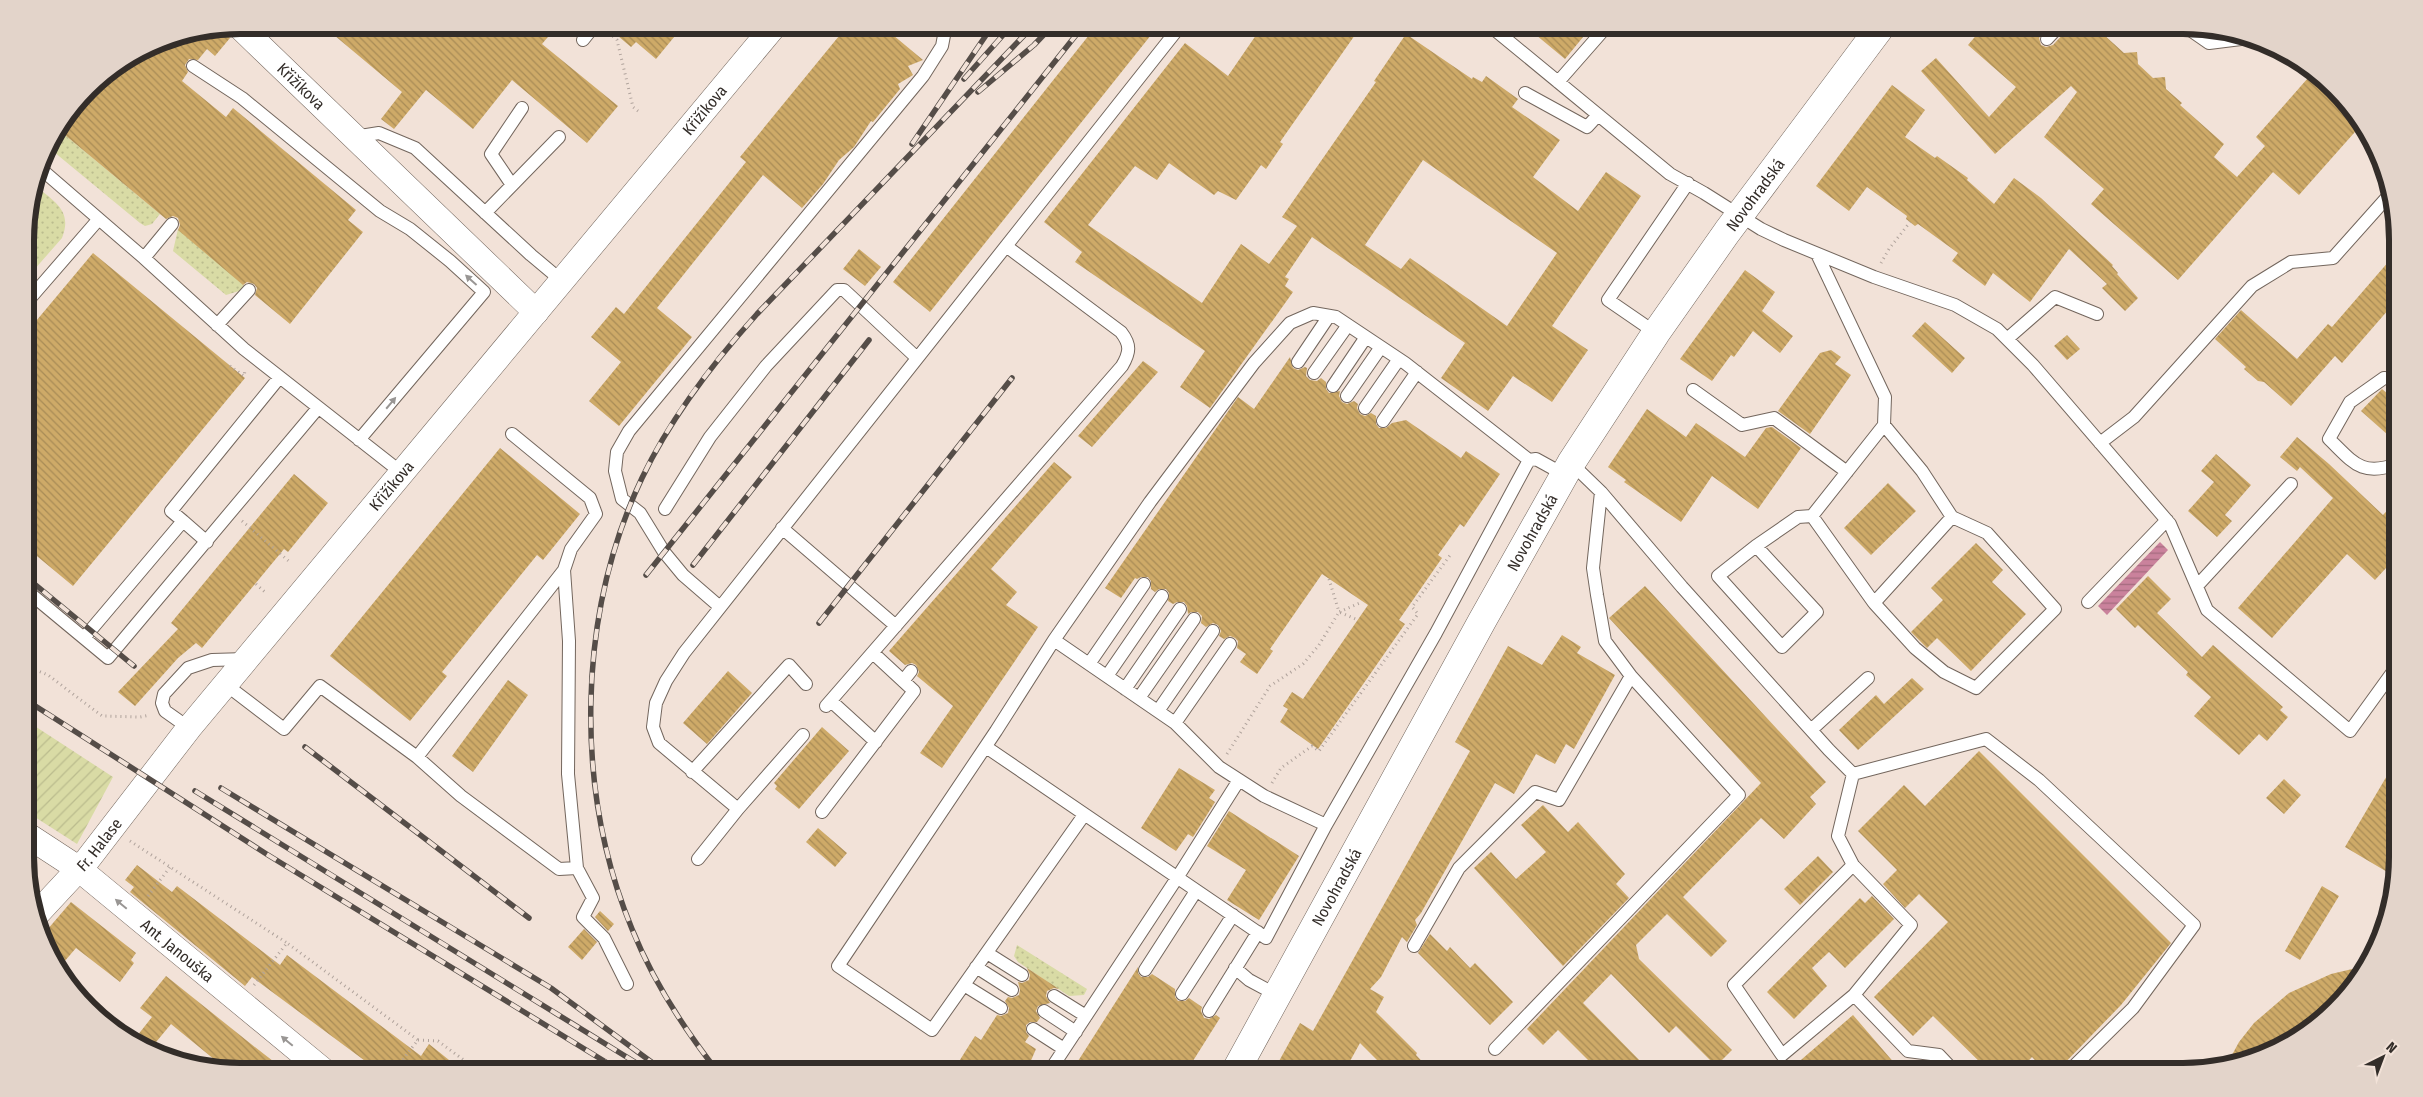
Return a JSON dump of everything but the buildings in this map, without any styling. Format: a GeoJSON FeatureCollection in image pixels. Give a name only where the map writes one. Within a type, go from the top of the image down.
{"type":"FeatureCollection","features":[{"type":"Feature","properties":{"kind":"main road","name":"Novohradská"},"geometry":{"type":"LineString","coordinates":[[1240,1063],[1482,621],[1568,469],[1656,333],[1740,215],[1875,34]]}},
{"type":"Feature","properties":{"kind":"street","name":"Křižíkova"},"geometry":{"type":"LineString","coordinates":[[247,34],[536,312]]}},
{"type":"Feature","properties":{"kind":"street","name":"Křižíkova"},"geometry":{"type":"LineString","coordinates":[[158,767],[225,684],[562,281],[763,34]]}},
{"type":"Feature","properties":{"kind":"street","name":"Fr. Halase"},"geometry":{"type":"LineString","coordinates":[[41,910],[79,869],[112,829],[158,767]]}},
{"type":"Feature","properties":{"kind":"street","name":"Ant. Janouška"},"geometry":{"type":"LineString","coordinates":[[34,840],[79,869],[314,1063]]}},
{"type":"Feature","properties":{"kind":"lane"},"geometry":{"type":"LineString","coordinates":[[583,40],[591,34]]}},
{"type":"Feature","properties":{"kind":"lane"},"geometry":{"type":"LineString","coordinates":[[720,607],[683,575],[664,552],[640,514],[622,499],[615,471],[617,452],[629,431],[923,76],[942,46],[944,34]]}},
{"type":"Feature","properties":{"kind":"lane"},"geometry":{"type":"LineString","coordinates":[[738,809],[659,743],[653,727],[656,703],[675,667],[782,528],[1175,34]]}},
{"type":"Feature","properties":{"kind":"lane"},"geometry":{"type":"LineString","coordinates":[[1500,34],[1670,174],[1688,183],[1761,229],[1874,277],[1955,305],[1997,329],[2033,365],[2167,520],[2207,610],[2350,731],[2389,678]]}},
{"type":"Feature","properties":{"kind":"lane"},"geometry":{"type":"LineString","coordinates":[[1558,82],[1600,34]]}},
{"type":"Feature","properties":{"kind":"lane"},"geometry":{"type":"LineString","coordinates":[[2047,39],[2052,34]]}},
{"type":"Feature","properties":{"kind":"lane"},"geometry":{"type":"LineString","coordinates":[[2196,34],[2209,43],[2233,40]]}},
{"type":"Feature","properties":{"kind":"lane"},"geometry":{"type":"LineString","coordinates":[[193,66],[242,98],[380,211],[410,230],[484,292],[359,440]]}},
{"type":"Feature","properties":{"kind":"lane"},"geometry":{"type":"LineString","coordinates":[[1525,93],[1587,127],[1598,115]]}},
{"type":"Feature","properties":{"kind":"lane"},"geometry":{"type":"LineString","coordinates":[[512,185],[492,154],[522,108]]}},
{"type":"Feature","properties":{"kind":"lane"},"geometry":{"type":"LineString","coordinates":[[354,137],[378,133],[415,148],[562,281]]}},
{"type":"Feature","properties":{"kind":"lane"},"geometry":{"type":"LineString","coordinates":[[485,213],[559,137]]}},
{"type":"Feature","properties":{"kind":"lane"},"geometry":{"type":"LineString","coordinates":[[45,173],[279,378],[402,473]]}},
{"type":"Feature","properties":{"kind":"lane"},"geometry":{"type":"LineString","coordinates":[[1656,333],[1608,300],[1688,183]]}},
{"type":"Feature","properties":{"kind":"lane"},"geometry":{"type":"LineString","coordinates":[[2100,443],[2134,417],[2252,286],[2291,262],[2334,258],[2385,200]]}},
{"type":"Feature","properties":{"kind":"lane"},"geometry":{"type":"LineString","coordinates":[[34,294],[98,220]]}},
{"type":"Feature","properties":{"kind":"lane"},"geometry":{"type":"LineString","coordinates":[[144,258],[172,224]]}},
{"type":"Feature","properties":{"kind":"lane"},"geometry":{"type":"LineString","coordinates":[[876,742],[829,703],[1122,366],[1130,354],[1128,342],[1121,332],[1006,246]]}},
{"type":"Feature","properties":{"kind":"lane"},"geometry":{"type":"LineString","coordinates":[[1756,546],[1817,612],[1782,647],[1718,576],[1756,546],[1798,517],[1812,516],[1884,424],[1885,397],[1817,254]]}},
{"type":"Feature","properties":{"kind":"lane"},"geometry":{"type":"LineString","coordinates":[[217,325],[249,290]]}},
{"type":"Feature","properties":{"kind":"lane"},"geometry":{"type":"LineString","coordinates":[[665,509],[710,437],[766,366],[837,290],[844,290],[917,358]]}},
{"type":"Feature","properties":{"kind":"lane"},"geometry":{"type":"LineString","coordinates":[[2007,339],[2055,297],[2097,314]]}},
{"type":"Feature","properties":{"kind":"lane"},"geometry":{"type":"LineString","coordinates":[[1084,815],[932,1030],[838,966],[986,747],[1054,640],[1150,502],[1254,363],[1290,323],[1313,313],[1336,317],[1399,359],[1529,460],[1536,459],[1568,469],[1601,492],[1682,587],[1853,774]]}},
{"type":"Feature","properties":{"kind":"lane"},"geometry":{"type":"LineString","coordinates":[[1298,362],[1329,316]]}},
{"type":"Feature","properties":{"kind":"lane"},"geometry":{"type":"LineString","coordinates":[[1314,374],[1348,325]]}},
{"type":"Feature","properties":{"kind":"lane"},"geometry":{"type":"LineString","coordinates":[[1332,386],[1366,337]]}},
{"type":"Feature","properties":{"kind":"lane"},"geometry":{"type":"LineString","coordinates":[[1347,396],[1381,347]]}},
{"type":"Feature","properties":{"kind":"lane"},"geometry":{"type":"LineString","coordinates":[[1365,408],[1399,359]]}},
{"type":"Feature","properties":{"kind":"lane"},"geometry":{"type":"LineString","coordinates":[[1384,421],[1416,372]]}},
{"type":"Feature","properties":{"kind":"lane"},"geometry":{"type":"LineString","coordinates":[[207,542],[171,511],[279,378]]}},
{"type":"Feature","properties":{"kind":"lane"},"geometry":{"type":"LineString","coordinates":[[2389,378],[2384,378],[2350,402],[2329,439],[2358,467],[2381,470],[2389,467]]}},
{"type":"Feature","properties":{"kind":"lane"},"geometry":{"type":"LineString","coordinates":[[1693,390],[1742,425],[1774,418],[1847,472]]}},
{"type":"Feature","properties":{"kind":"lane"},"geometry":{"type":"LineString","coordinates":[[34,597],[108,658],[232,513],[318,408]]}},
{"type":"Feature","properties":{"kind":"lane"},"geometry":{"type":"LineString","coordinates":[[1812,516],[1874,603],[1915,648],[1944,672],[1976,688],[2055,608],[1987,533],[1952,517],[1922,471],[1884,424]]}},
{"type":"Feature","properties":{"kind":"lane"},"geometry":{"type":"LineString","coordinates":[[417,757],[564,570],[571,549],[596,514],[590,498],[512,434]]}},
{"type":"Feature","properties":{"kind":"lane"},"geometry":{"type":"LineString","coordinates":[[986,747],[1266,938],[1326,825],[1436,633],[1529,460]]}},
{"type":"Feature","properties":{"kind":"lane"},"geometry":{"type":"LineString","coordinates":[[2197,586],[2291,484]]}},
{"type":"Feature","properties":{"kind":"lane"},"geometry":{"type":"LineString","coordinates":[[1494,1049],[1739,795],[1631,676],[1606,641],[1593,568],[1601,492]]}},
{"type":"Feature","properties":{"kind":"lane"},"geometry":{"type":"LineString","coordinates":[[1874,603],[1952,517]]}},
{"type":"Feature","properties":{"kind":"lane"},"geometry":{"type":"LineString","coordinates":[[2088,602],[2167,520]]}},
{"type":"Feature","properties":{"kind":"lane"},"geometry":{"type":"LineString","coordinates":[[84,638],[183,521]]}},
{"type":"Feature","properties":{"kind":"lane"},"geometry":{"type":"LineString","coordinates":[[782,528],[896,626]]}},
{"type":"Feature","properties":{"kind":"lane"},"geometry":{"type":"LineString","coordinates":[[564,570],[569,641],[568,774],[577,868],[593,898],[583,917],[604,938],[627,984]]}},
{"type":"Feature","properties":{"kind":"lane"},"geometry":{"type":"LineString","coordinates":[[1089,664],[1144,584]]}},
{"type":"Feature","properties":{"kind":"lane"},"geometry":{"type":"LineString","coordinates":[[1107,676],[1162,596]]}},
{"type":"Feature","properties":{"kind":"lane"},"geometry":{"type":"LineString","coordinates":[[1126,689],[1180,609]]}},
{"type":"Feature","properties":{"kind":"lane"},"geometry":{"type":"LineString","coordinates":[[1139,698],[1194,619]]}},
{"type":"Feature","properties":{"kind":"lane"},"geometry":{"type":"LineString","coordinates":[[1158,711],[1213,631]]}},
{"type":"Feature","properties":{"kind":"lane"},"geometry":{"type":"LineString","coordinates":[[1054,640],[1175,723],[1219,767],[1264,796],[1326,825]]}},
{"type":"Feature","properties":{"kind":"lane"},"geometry":{"type":"LineString","coordinates":[[1175,723],[1230,644]]}},
{"type":"Feature","properties":{"kind":"lane"},"geometry":{"type":"LineString","coordinates":[[822,812],[914,691],[907,676],[873,653]]}},
{"type":"Feature","properties":{"kind":"lane"},"geometry":{"type":"LineString","coordinates":[[189,728],[165,711],[162,703],[164,694],[188,668],[212,660],[246,659]]}},
{"type":"Feature","properties":{"kind":"lane"},"geometry":{"type":"LineString","coordinates":[[692,772],[789,665],[806,684]]}},
{"type":"Feature","properties":{"kind":"lane"},"geometry":{"type":"LineString","coordinates":[[1414,946],[1459,868],[1534,792],[1559,800],[1631,676]]}},
{"type":"Feature","properties":{"kind":"lane"},"geometry":{"type":"LineString","coordinates":[[1811,730],[1868,678]]}},
{"type":"Feature","properties":{"kind":"lane"},"geometry":{"type":"LineString","coordinates":[[225,684],[284,729],[320,686],[417,757],[461,796],[559,869],[577,868]]}},
{"type":"Feature","properties":{"kind":"lane"},"geometry":{"type":"LineString","coordinates":[[698,859],[738,809],[803,735]]}},
{"type":"Feature","properties":{"kind":"lane"},"geometry":{"type":"LineString","coordinates":[[1853,774],[1986,739],[2039,780],[2194,925],[2133,1008],[2077,1063]]}},
{"type":"Feature","properties":{"kind":"lane"},"geometry":{"type":"LineString","coordinates":[[1853,774],[1838,836],[1853,865],[1911,925],[1854,995],[1782,1055],[1734,985],[1853,865]]}},
{"type":"Feature","properties":{"kind":"lane"},"geometry":{"type":"LineString","coordinates":[[1055,1063],[1239,780]]}},
{"type":"Feature","properties":{"kind":"lane"},"geometry":{"type":"LineString","coordinates":[[1145,970],[1196,891]]}},
{"type":"Feature","properties":{"kind":"lane"},"geometry":{"type":"LineString","coordinates":[[1182,994],[1233,916]]}},
{"type":"Feature","properties":{"kind":"lane"},"geometry":{"type":"LineString","coordinates":[[1209,1011],[1258,932]]}},
{"type":"Feature","properties":{"kind":"lane"},"geometry":{"type":"LineString","coordinates":[[987,953],[1022,975]]}},
{"type":"Feature","properties":{"kind":"lane"},"geometry":{"type":"LineString","coordinates":[[976,968],[1012,990]]}},
{"type":"Feature","properties":{"kind":"lane"},"geometry":{"type":"LineString","coordinates":[[1235,968],[1249,980],[1276,996]]}},
{"type":"Feature","properties":{"kind":"lane"},"geometry":{"type":"LineString","coordinates":[[964,984],[1001,1008]]}},
{"type":"Feature","properties":{"kind":"lane"},"geometry":{"type":"LineString","coordinates":[[1854,995],[1908,1051],[1939,1055],[1947,1063]]}},
{"type":"Feature","properties":{"kind":"lane"},"geometry":{"type":"LineString","coordinates":[[1054,996],[1086,1016]]}},
{"type":"Feature","properties":{"kind":"lane"},"geometry":{"type":"LineString","coordinates":[[1044,1011],[1076,1032]]}},
{"type":"Feature","properties":{"kind":"lane"},"geometry":{"type":"LineString","coordinates":[[1033,1029],[1064,1049]]}},
{"type":"Feature","properties":{"kind":"path"},"geometry":{"type":"LineString","coordinates":[[610,34],[618,40],[633,107],[638,111]]}},
{"type":"Feature","properties":{"kind":"path"},"geometry":{"type":"LineString","coordinates":[[1874,277],[1889,249],[1910,222]]}},
{"type":"Feature","properties":{"kind":"path"},"geometry":{"type":"LineString","coordinates":[[232,513],[291,563]]}},
{"type":"Feature","properties":{"kind":"path"},"geometry":{"type":"LineString","coordinates":[[1264,796],[1280,768],[1312,746],[1320,751],[1418,614],[1412,607],[1450,554]]}},
{"type":"Feature","properties":{"kind":"path"},"geometry":{"type":"LineString","coordinates":[[1329,579],[1339,612]]}},
{"type":"Feature","properties":{"kind":"path"},"geometry":{"type":"LineString","coordinates":[[256,584],[266,593]]}},
{"type":"Feature","properties":{"kind":"path"},"geometry":{"type":"LineString","coordinates":[[1219,767],[1270,686],[1303,664],[1319,645],[1339,612],[1362,602]]}},
{"type":"Feature","properties":{"kind":"path"},"geometry":{"type":"LineString","coordinates":[[1339,612],[1358,620]]}},
{"type":"Feature","properties":{"kind":"path"},"geometry":{"type":"LineString","coordinates":[[34,669],[48,675],[102,716],[140,717],[165,711]]}},
{"type":"Feature","properties":{"kind":"path"},"geometry":{"type":"LineString","coordinates":[[112,829],[287,943],[418,1040],[438,1041],[468,1063]]}},
{"type":"Feature","properties":{"kind":"path"},"geometry":{"type":"LineString","coordinates":[[134,915],[170,867]]}},
{"type":"Feature","properties":{"kind":"path"},"geometry":{"type":"LineString","coordinates":[[241,1003],[287,943]]}},
{"type":"Feature","properties":{"kind":"path"},"geometry":{"type":"LineString","coordinates":[[400,1063],[418,1040]]}},
{"type":"Feature","properties":{"kind":"green space"},"geometry":{"type":"Polygon","coordinates":[[[63,133],[160,214],[152,224],[145,226],[54,152],[63,133]]]}},
{"type":"Feature","properties":{"kind":"green space"},"geometry":{"type":"Polygon","coordinates":[[[40,190],[55,202],[63,213],[65,228],[62,238],[34,270],[34,226],[40,190]]]}},
{"type":"Feature","properties":{"kind":"green space"},"geometry":{"type":"Polygon","coordinates":[[[178,229],[244,285],[239,291],[226,295],[173,251],[178,229]]]}},
{"type":"Feature","properties":{"kind":"green space"},"geometry":{"type":"Polygon","coordinates":[[[34,726],[113,777],[77,844],[34,816],[34,726]]]}},
{"type":"Feature","properties":{"kind":"green space"},"geometry":{"type":"Polygon","coordinates":[[[1017,945],[1087,989],[1084,995],[1069,996],[1018,962],[1014,956],[1017,945]]]}},
{"type":"Feature","properties":{"kind":"shaded area"},"geometry":{"type":"Polygon","coordinates":[[[2160,542],[2168,550],[2107,615],[2098,606],[2160,542]]]}},
{"type":"Feature","properties":{"kind":"railway"},"geometry":{"type":"LineString","coordinates":[[912,144],[987,34]]}},
{"type":"Feature","properties":{"kind":"railway"},"geometry":{"type":"LineString","coordinates":[[964,79],[1004,34]]}},
{"type":"Feature","properties":{"kind":"railway"},"geometry":{"type":"LineString","coordinates":[[711,1063],[670,1004],[640,948],[613,875],[600,819],[593,761],[591,702],[595,644],[605,587],[621,531],[653,455],[679,412],[724,352],[757,314],[1025,34]]}},
{"type":"Feature","properties":{"kind":"railway"},"geometry":{"type":"LineString","coordinates":[[978,92],[1044,34]]}},
{"type":"Feature","properties":{"kind":"railway"},"geometry":{"type":"LineString","coordinates":[[646,575],[1077,34]]}},
{"type":"Feature","properties":{"kind":"railway"},"geometry":{"type":"LineString","coordinates":[[693,565],[869,340]]}},
{"type":"Feature","properties":{"kind":"railway"},"geometry":{"type":"LineString","coordinates":[[819,623],[1012,378]]}},
{"type":"Feature","properties":{"kind":"railway"},"geometry":{"type":"LineString","coordinates":[[34,584],[134,666]]}},
{"type":"Feature","properties":{"kind":"railway"},"geometry":{"type":"LineString","coordinates":[[34,705],[268,855],[607,1063]]}},
{"type":"Feature","properties":{"kind":"railway"},"geometry":{"type":"LineString","coordinates":[[305,747],[529,918]]}},
{"type":"Feature","properties":{"kind":"railway"},"geometry":{"type":"LineString","coordinates":[[221,788],[551,988],[653,1063]]}},
{"type":"Feature","properties":{"kind":"railway"},"geometry":{"type":"LineString","coordinates":[[195,791],[636,1063]]}}]}
